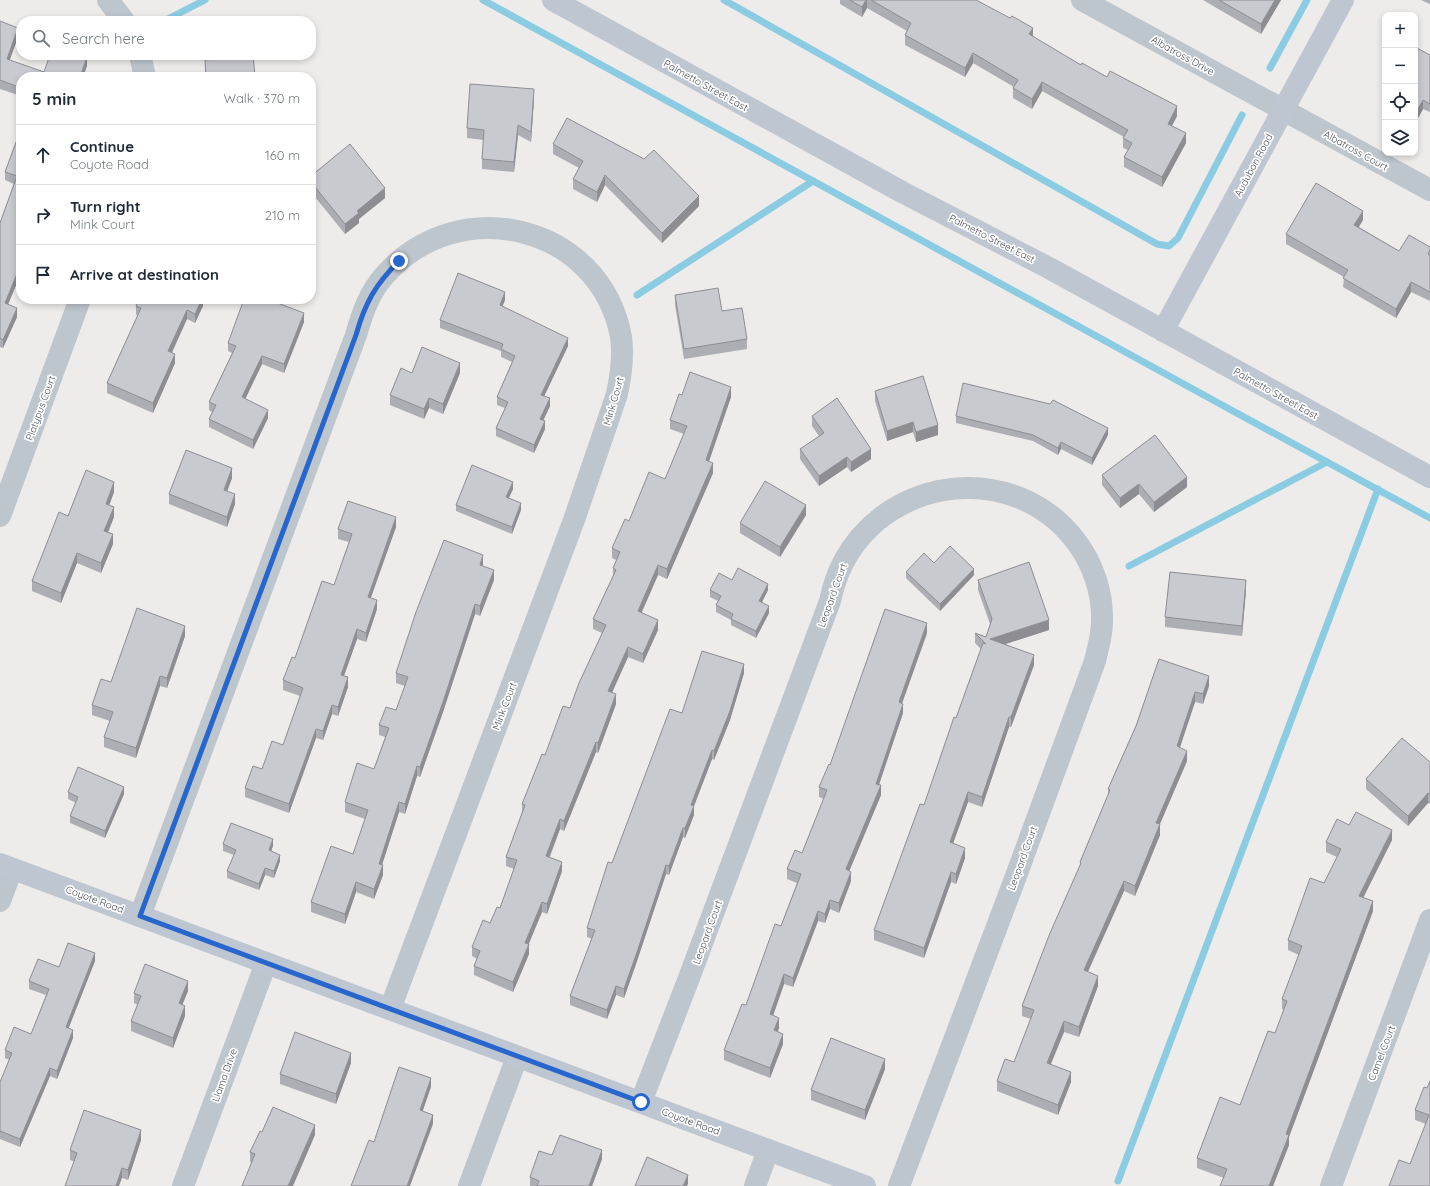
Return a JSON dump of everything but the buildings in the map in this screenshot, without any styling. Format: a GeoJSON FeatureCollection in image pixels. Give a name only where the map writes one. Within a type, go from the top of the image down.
{"type":"FeatureCollection","features":[{"type":"Feature","properties":{"kind":"street"},"geometry":{"type":"LineString","coordinates":[[108,0],[120,16]]}},
{"type":"Feature","properties":{"kind":"street","name":"Palmetto Street East"},"geometry":{"type":"LineString","coordinates":[[553,0],[902,192],[1049,268],[1430,477]]}},
{"type":"Feature","properties":{"kind":"street","name":"Albatross Drive"},"geometry":{"type":"LineString","coordinates":[[1082,0],[1283,110]]}},
{"type":"Feature","properties":{"kind":"street","name":"Audubon Road"},"geometry":{"type":"LineString","coordinates":[[1163,331],[1343,0]]}},
{"type":"Feature","properties":{"kind":"street"},"geometry":{"type":"LineString","coordinates":[[141,60],[144,72]]}},
{"type":"Feature","properties":{"kind":"street","name":"Albatross Court"},"geometry":{"type":"LineString","coordinates":[[1283,110],[1430,190]]}},
{"type":"Feature","properties":{"kind":"street","name":"Mink Court"},"geometry":{"type":"LineString","coordinates":[[140,916],[353,343],[362,314],[371,295],[384,277],[399,261],[423,244],[456,231],[478,228],[500,228],[542,238],[564,250],[588,270],[600,285],[610,302],[621,338],[622,356],[620,381],[617,394],[574,520],[390,1009]]}},
{"type":"Feature","properties":{"kind":"street","name":"Platypus Court"},"geometry":{"type":"LineString","coordinates":[[0,516],[78,304]]}},
{"type":"Feature","properties":{"kind":"street","name":"Leopard Court"},"geometry":{"type":"LineString","coordinates":[[641,1102],[690,978],[830,601],[835,581],[855,544],[868,529],[884,515],[902,504],[941,490],[962,488],[979,489],[1002,492],[1021,498],[1054,518],[1081,547],[1090,564],[1101,602],[1102,622],[1100,642],[1095,660],[1022,861],[898,1186]]}},
{"type":"Feature","properties":{"kind":"street"},"geometry":{"type":"LineString","coordinates":[[0,901],[6,866]]}},
{"type":"Feature","properties":{"kind":"street","name":"Coyote Road"},"geometry":{"type":"LineString","coordinates":[[6,866],[865,1186]]}},
{"type":"Feature","properties":{"kind":"street","name":"Camel Court"},"geometry":{"type":"LineString","coordinates":[[1331,1186],[1430,920]]}},
{"type":"Feature","properties":{"kind":"street","name":"Llama Drive"},"geometry":{"type":"LineString","coordinates":[[183,1186],[266,963]]}},
{"type":"Feature","properties":{"kind":"street"},"geometry":{"type":"LineString","coordinates":[[469,1186],[518,1057]]}},
{"type":"Feature","properties":{"kind":"street"},"geometry":{"type":"LineString","coordinates":[[755,1186],[768,1150]]}},
{"type":"Feature","properties":{"kind":"waterway"},"geometry":{"type":"LineString","coordinates":[[174,16],[205,0]]}},
{"type":"Feature","properties":{"kind":"waterway"},"geometry":{"type":"LineString","coordinates":[[483,0],[1430,518]]}},
{"type":"Feature","properties":{"kind":"waterway"},"geometry":{"type":"LineString","coordinates":[[724,0],[1157,244],[1169,246],[1178,238],[1242,115]]}},
{"type":"Feature","properties":{"kind":"waterway"},"geometry":{"type":"LineString","coordinates":[[1270,68],[1307,0]]}},
{"type":"Feature","properties":{"kind":"waterway"},"geometry":{"type":"LineString","coordinates":[[637,295],[813,181]]}},
{"type":"Feature","properties":{"kind":"waterway"},"geometry":{"type":"LineString","coordinates":[[1129,566],[1327,462]]}},
{"type":"Feature","properties":{"kind":"waterway"},"geometry":{"type":"LineString","coordinates":[[1118,1181],[1378,489]]}},
{"type":"Feature","properties":{"kind":"route"},"geometry":{"type":"LineString","coordinates":[[399,261],[384,277],[371,295],[362,314],[356,335],[140,916],[641,1102]]}}]}
